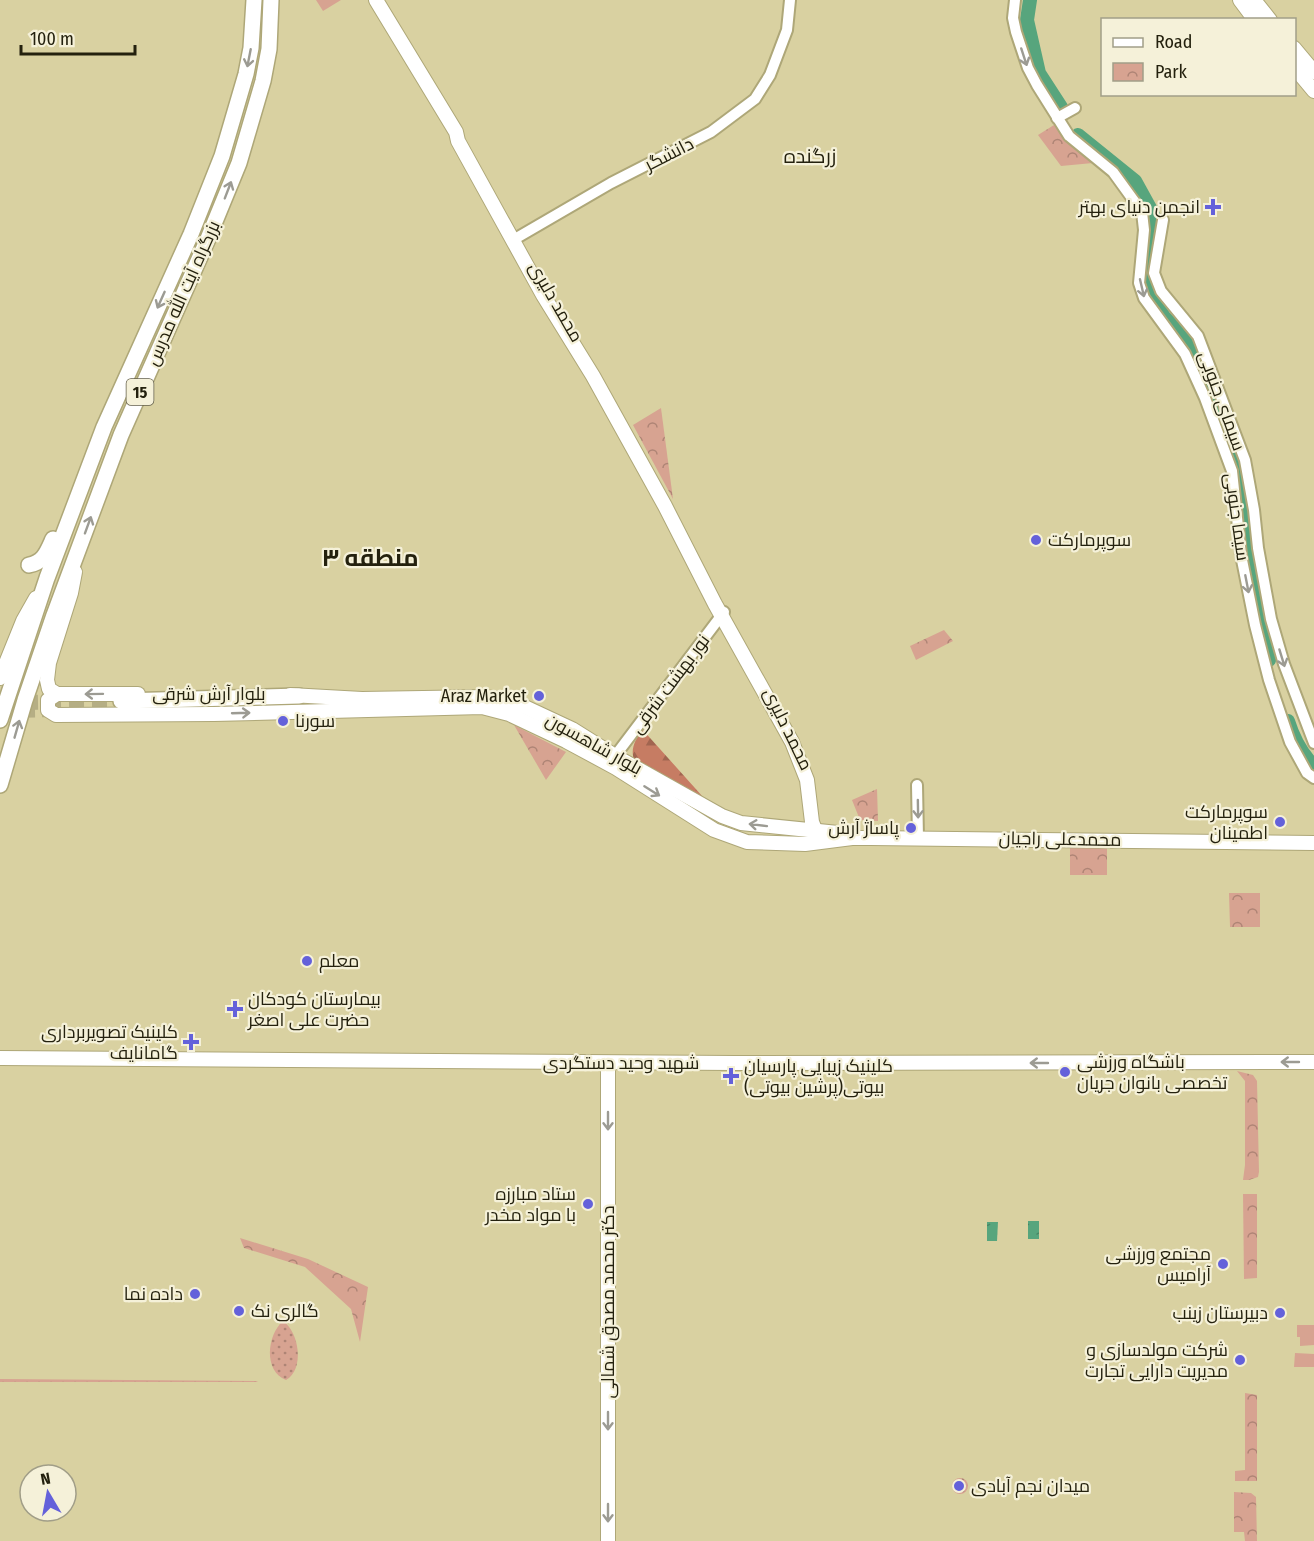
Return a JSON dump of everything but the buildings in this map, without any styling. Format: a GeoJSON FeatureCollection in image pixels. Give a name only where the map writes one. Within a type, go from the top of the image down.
{"type":"FeatureCollection","features":[{"type":"Feature","properties":{"kind":"highway","name":"بزرگراه آیت الله مدرس"},"geometry":{"type":"LineString","coordinates":[[0,720],[47,578],[104,427],[191,234],[222,156],[246,74],[255,0]]}},
{"type":"Feature","properties":{"kind":"highway","name":"بزرگراه آیت الله مدرس"},"geometry":{"type":"LineString","coordinates":[[0,785],[25,700],[121,435],[212,230],[238,163],[263,81],[269,49],[271,0]]}},
{"type":"Feature","properties":{"kind":"highway"},"geometry":{"type":"LineString","coordinates":[[29,565],[39,563],[45,555],[65,512],[78,495]]}},
{"type":"Feature","properties":{"kind":"highway"},"geometry":{"type":"LineString","coordinates":[[120,705],[299,696]]}},
{"type":"Feature","properties":{"kind":"main road","name":"محمد دلیری"},"geometry":{"type":"LineString","coordinates":[[376,0],[456,132],[458,141],[516,238],[543,295],[593,376],[723,614],[759,670],[802,751],[812,776],[818,803],[812,839]]}},
{"type":"Feature","properties":{"kind":"main road"},"geometry":{"type":"LineString","coordinates":[[1240,0],[1254,18]]}},
{"type":"Feature","properties":{"kind":"main road"},"geometry":{"type":"LineString","coordinates":[[1254,0],[1268,18]]}},
{"type":"Feature","properties":{"kind":"main road"},"geometry":{"type":"LineString","coordinates":[[1296,50],[1314,72]]}},
{"type":"Feature","properties":{"kind":"main road"},"geometry":{"type":"LineString","coordinates":[[1296,69],[1314,91]]}},
{"type":"Feature","properties":{"kind":"main road"},"geometry":{"type":"LineString","coordinates":[[57,694],[50,689],[47,680],[49,663],[71,593],[79,548]]}},
{"type":"Feature","properties":{"kind":"main road"},"geometry":{"type":"LineString","coordinates":[[0,678],[23,621],[47,578]]}},
{"type":"Feature","properties":{"kind":"main road","name":"بلوار آرش شرقی"},"geometry":{"type":"LineString","coordinates":[[218,693],[299,696],[362,704],[214,714],[56,715],[48,710],[47,705],[48,700],[57,694],[218,693]]}},
{"type":"Feature","properties":{"kind":"main road","name":"بلوار شاهسون"},"geometry":{"type":"LineString","coordinates":[[362,704],[485,697],[512,701],[714,830],[747,842],[812,839]]}},
{"type":"Feature","properties":{"kind":"main road","name":"بلوار آرش شرقی"},"geometry":{"type":"LineString","coordinates":[[120,705],[214,714]]}},
{"type":"Feature","properties":{"kind":"main road","name":"بلوار شاهسون"},"geometry":{"type":"LineString","coordinates":[[545,723],[572,729],[722,816],[741,823],[812,839]]}},
{"type":"Feature","properties":{"kind":"main road","name":"محمدعلی راجیان"},"geometry":{"type":"LineString","coordinates":[[918,835],[1314,843]]}},
{"type":"Feature","properties":{"kind":"main road","name":"محمدعلی راجیان"},"geometry":{"type":"LineString","coordinates":[[812,839],[918,835],[1262,835],[1314,838]]}},
{"type":"Feature","properties":{"kind":"main road","name":"شهید وحید دستگردی"},"geometry":{"type":"LineString","coordinates":[[0,1058],[608,1063],[1314,1062]]}},
{"type":"Feature","properties":{"kind":"main road","name":"دکتر محمد مصدق شمالی"},"geometry":{"type":"LineString","coordinates":[[608,1063],[608,1541]]}},
{"type":"Feature","properties":{"kind":"street","name":"دانشگر"},"geometry":{"type":"LineString","coordinates":[[516,238],[611,183],[711,132],[755,99],[770,75],[787,30],[790,0]]}},
{"type":"Feature","properties":{"kind":"street"},"geometry":{"type":"LineString","coordinates":[[1015,0],[1013,18],[1028,68],[1057,118],[1075,108]]}},
{"type":"Feature","properties":{"kind":"street","name":"سیما جنوبی"},"geometry":{"type":"LineString","coordinates":[[1057,118],[1072,140],[1113,172],[1139,206],[1144,230],[1139,283],[1144,298],[1185,354],[1205,398],[1232,471],[1242,555],[1255,625],[1269,680],[1290,742],[1307,773],[1314,778]]}},
{"type":"Feature","properties":{"kind":"street","name":"سیمای جنوبی"},"geometry":{"type":"LineString","coordinates":[[1163,220],[1154,273],[1161,291],[1198,336],[1245,460],[1271,619],[1284,664],[1314,743]]}},
{"type":"Feature","properties":{"kind":"street","name":"نور بهشت شرقی"},"geometry":{"type":"LineString","coordinates":[[615,756],[723,614]]}},
{"type":"Feature","properties":{"kind":"street"},"geometry":{"type":"LineString","coordinates":[[917,785],[918,835]]}},
{"type":"Feature","properties":{"kind":"green space"},"geometry":{"type":"Polygon","coordinates":[[[316,0],[341,0],[323,11],[316,0]]]}},
{"type":"Feature","properties":{"kind":"green space"},"geometry":{"type":"Polygon","coordinates":[[[1054,125],[1093,163],[1061,166],[1038,135],[1054,125]]]}},
{"type":"Feature","properties":{"kind":"green space"},"geometry":{"type":"Polygon","coordinates":[[[661,408],[673,499],[633,425],[661,408]]]}},
{"type":"Feature","properties":{"kind":"green space"},"geometry":{"type":"Polygon","coordinates":[[[944,630],[953,641],[916,660],[910,646],[944,630]]]}},
{"type":"Feature","properties":{"kind":"green space"},"geometry":{"type":"Polygon","coordinates":[[[514,725],[566,752],[546,780],[514,725]]]}},
{"type":"Feature","properties":{"kind":"green space"},"geometry":{"type":"Polygon","coordinates":[[[642,729],[703,797],[700,800],[635,762],[633,749],[642,729]]]}},
{"type":"Feature","properties":{"kind":"green space"},"geometry":{"type":"Polygon","coordinates":[[[877,789],[878,821],[860,820],[852,800],[877,789]]]}},
{"type":"Feature","properties":{"kind":"green space"},"geometry":{"type":"Polygon","coordinates":[[[1070,848],[1107,848],[1107,875],[1070,875],[1070,848]]]}},
{"type":"Feature","properties":{"kind":"green space"},"geometry":{"type":"Polygon","coordinates":[[[1229,893],[1260,893],[1260,927],[1230,927],[1229,893]]]}},
{"type":"Feature","properties":{"kind":"green space"},"geometry":{"type":"Polygon","coordinates":[[[1237,1071],[1253,1075],[1257,1081],[1259,1172],[1258,1177],[1249,1180],[1243,1180],[1245,1081],[1237,1071]]]}},
{"type":"Feature","properties":{"kind":"green space"},"geometry":{"type":"Polygon","coordinates":[[[1243,1194],[1257,1194],[1257,1278],[1244,1279],[1243,1194]]]}},
{"type":"Feature","properties":{"kind":"green space"},"geometry":{"type":"Polygon","coordinates":[[[240,1238],[308,1259],[368,1287],[360,1342],[351,1309],[305,1267],[244,1248],[240,1238]]]}},
{"type":"Feature","properties":{"kind":"green space"},"geometry":{"type":"Polygon","coordinates":[[[283,1321],[293,1333],[298,1350],[296,1368],[286,1380],[274,1369],[270,1352],[273,1335],[283,1321]]]}},
{"type":"Feature","properties":{"kind":"green space"},"geometry":{"type":"Polygon","coordinates":[[[1297,1325],[1314,1325],[1314,1345],[1300,1346],[1297,1325]]]}},
{"type":"Feature","properties":{"kind":"green space"},"geometry":{"type":"Polygon","coordinates":[[[1295,1353],[1314,1354],[1314,1367],[1294,1367],[1295,1353]]]}},
{"type":"Feature","properties":{"kind":"green space"},"geometry":{"type":"Polygon","coordinates":[[[0,1379],[256,1381],[258,1382],[0,1382],[0,1379]]]}},
{"type":"Feature","properties":{"kind":"green space"},"geometry":{"type":"Polygon","coordinates":[[[1245,1393],[1257,1395],[1257,1481],[1235,1481],[1235,1471],[1245,1470],[1245,1393]]]}},
{"type":"Feature","properties":{"kind":"green space","name":"میدان نجم آبادی"},"geometry":{"type":"Polygon","coordinates":[[[960,1478],[966,1480],[968,1486],[966,1492],[960,1494],[954,1492],[952,1486],[954,1480],[960,1478]]]}},
{"type":"Feature","properties":{"kind":"green space"},"geometry":{"type":"Polygon","coordinates":[[[1234,1492],[1251,1493],[1256,1497],[1257,1541],[1245,1541],[1244,1532],[1234,1532],[1234,1492]]]}},
{"type":"Feature","properties":{"kind":"water"},"geometry":{"type":"Polygon","coordinates":[[[1028,1221],[1039,1221],[1039,1239],[1028,1239],[1028,1221]]]}},
{"type":"Feature","properties":{"kind":"water"},"geometry":{"type":"Polygon","coordinates":[[[987,1222],[998,1222],[997,1241],[987,1241],[987,1222]]]}},
{"type":"Feature","properties":{"kind":"waterway"},"geometry":{"type":"LineString","coordinates":[[1030,0],[1027,20],[1039,73],[1061,107]]}},
{"type":"Feature","properties":{"kind":"waterway"},"geometry":{"type":"LineString","coordinates":[[1078,135],[1135,181],[1154,217],[1154,230],[1145,279],[1164,317],[1192,343],[1240,469],[1252,582],[1269,660]]}},
{"type":"Feature","properties":{"kind":"waterway"},"geometry":{"type":"LineString","coordinates":[[1288,721],[1298,745],[1314,766]]}},
{"type":"Feature","properties":{"kind":"tunnel"},"geometry":{"type":"LineString","coordinates":[[0,703],[121,701]]}},
{"type":"Feature","properties":{"kind":"tunnel"},"geometry":{"type":"LineString","coordinates":[[0,711],[58,710]]}},
{"type":"Feature","properties":{"kind":"place","name":"انجمن دنیای بهتر"},"geometry":{"type":"Point","coordinates":[1213,207]}},
{"type":"Feature","properties":{"kind":"place","name":"سوپرمارکت"},"geometry":{"type":"Point","coordinates":[1036,540]}},
{"type":"Feature","properties":{"kind":"place","name":"Araz Market"},"geometry":{"type":"Point","coordinates":[539,696]}},
{"type":"Feature","properties":{"kind":"place","name":"سورنا"},"geometry":{"type":"Point","coordinates":[283,721]}},
{"type":"Feature","properties":{"kind":"place","name":"سوپرمارکت اطمینان"},"geometry":{"type":"Point","coordinates":[1280,822]}},
{"type":"Feature","properties":{"kind":"place","name":"پاساژ آرش"},"geometry":{"type":"Point","coordinates":[911,828]}},
{"type":"Feature","properties":{"kind":"place","name":"معلم"},"geometry":{"type":"Point","coordinates":[307,961]}},
{"type":"Feature","properties":{"kind":"place","name":"بیمارستان کودکان حضرت علی اصغر"},"geometry":{"type":"Point","coordinates":[235,1009]}},
{"type":"Feature","properties":{"kind":"place","name":"کلینیک تصویربرداری گامانایف"},"geometry":{"type":"Point","coordinates":[191,1042]}},
{"type":"Feature","properties":{"kind":"place","name":"باشگاه ورزشی تخصصی بانوان جریان"},"geometry":{"type":"Point","coordinates":[1065,1072]}},
{"type":"Feature","properties":{"kind":"place","name":"کلینیک زیبایی پارسیان بیوتی(پرشین بیوتی)"},"geometry":{"type":"Point","coordinates":[731,1076]}},
{"type":"Feature","properties":{"kind":"place","name":"ستاد مبارزه با مواد مخدر"},"geometry":{"type":"Point","coordinates":[588,1204]}},
{"type":"Feature","properties":{"kind":"place","name":"مجتمع ورزشی آرامیس"},"geometry":{"type":"Point","coordinates":[1223,1264]}},
{"type":"Feature","properties":{"kind":"place","name":"داده نما"},"geometry":{"type":"Point","coordinates":[195,1294]}},
{"type":"Feature","properties":{"kind":"place","name":"گالری نک"},"geometry":{"type":"Point","coordinates":[239,1311]}},
{"type":"Feature","properties":{"kind":"place","name":"دبیرستان زینب"},"geometry":{"type":"Point","coordinates":[1280,1313]}},
{"type":"Feature","properties":{"kind":"place","name":"شرکت مولدسازی و مدیریت دارایی تجارت"},"geometry":{"type":"Point","coordinates":[1240,1360]}},
{"type":"Feature","properties":{"kind":"place","name":"میدان نجم آبادی"},"geometry":{"type":"Point","coordinates":[959,1486]}},
{"type":"Feature","properties":{"kind":"district","name":"زرگنده"},"geometry":{"type":"Point","coordinates":[810,156]}},
{"type":"Feature","properties":{"kind":"district","name":"منطقه ۳"},"geometry":{"type":"Point","coordinates":[370,558]}}]}
